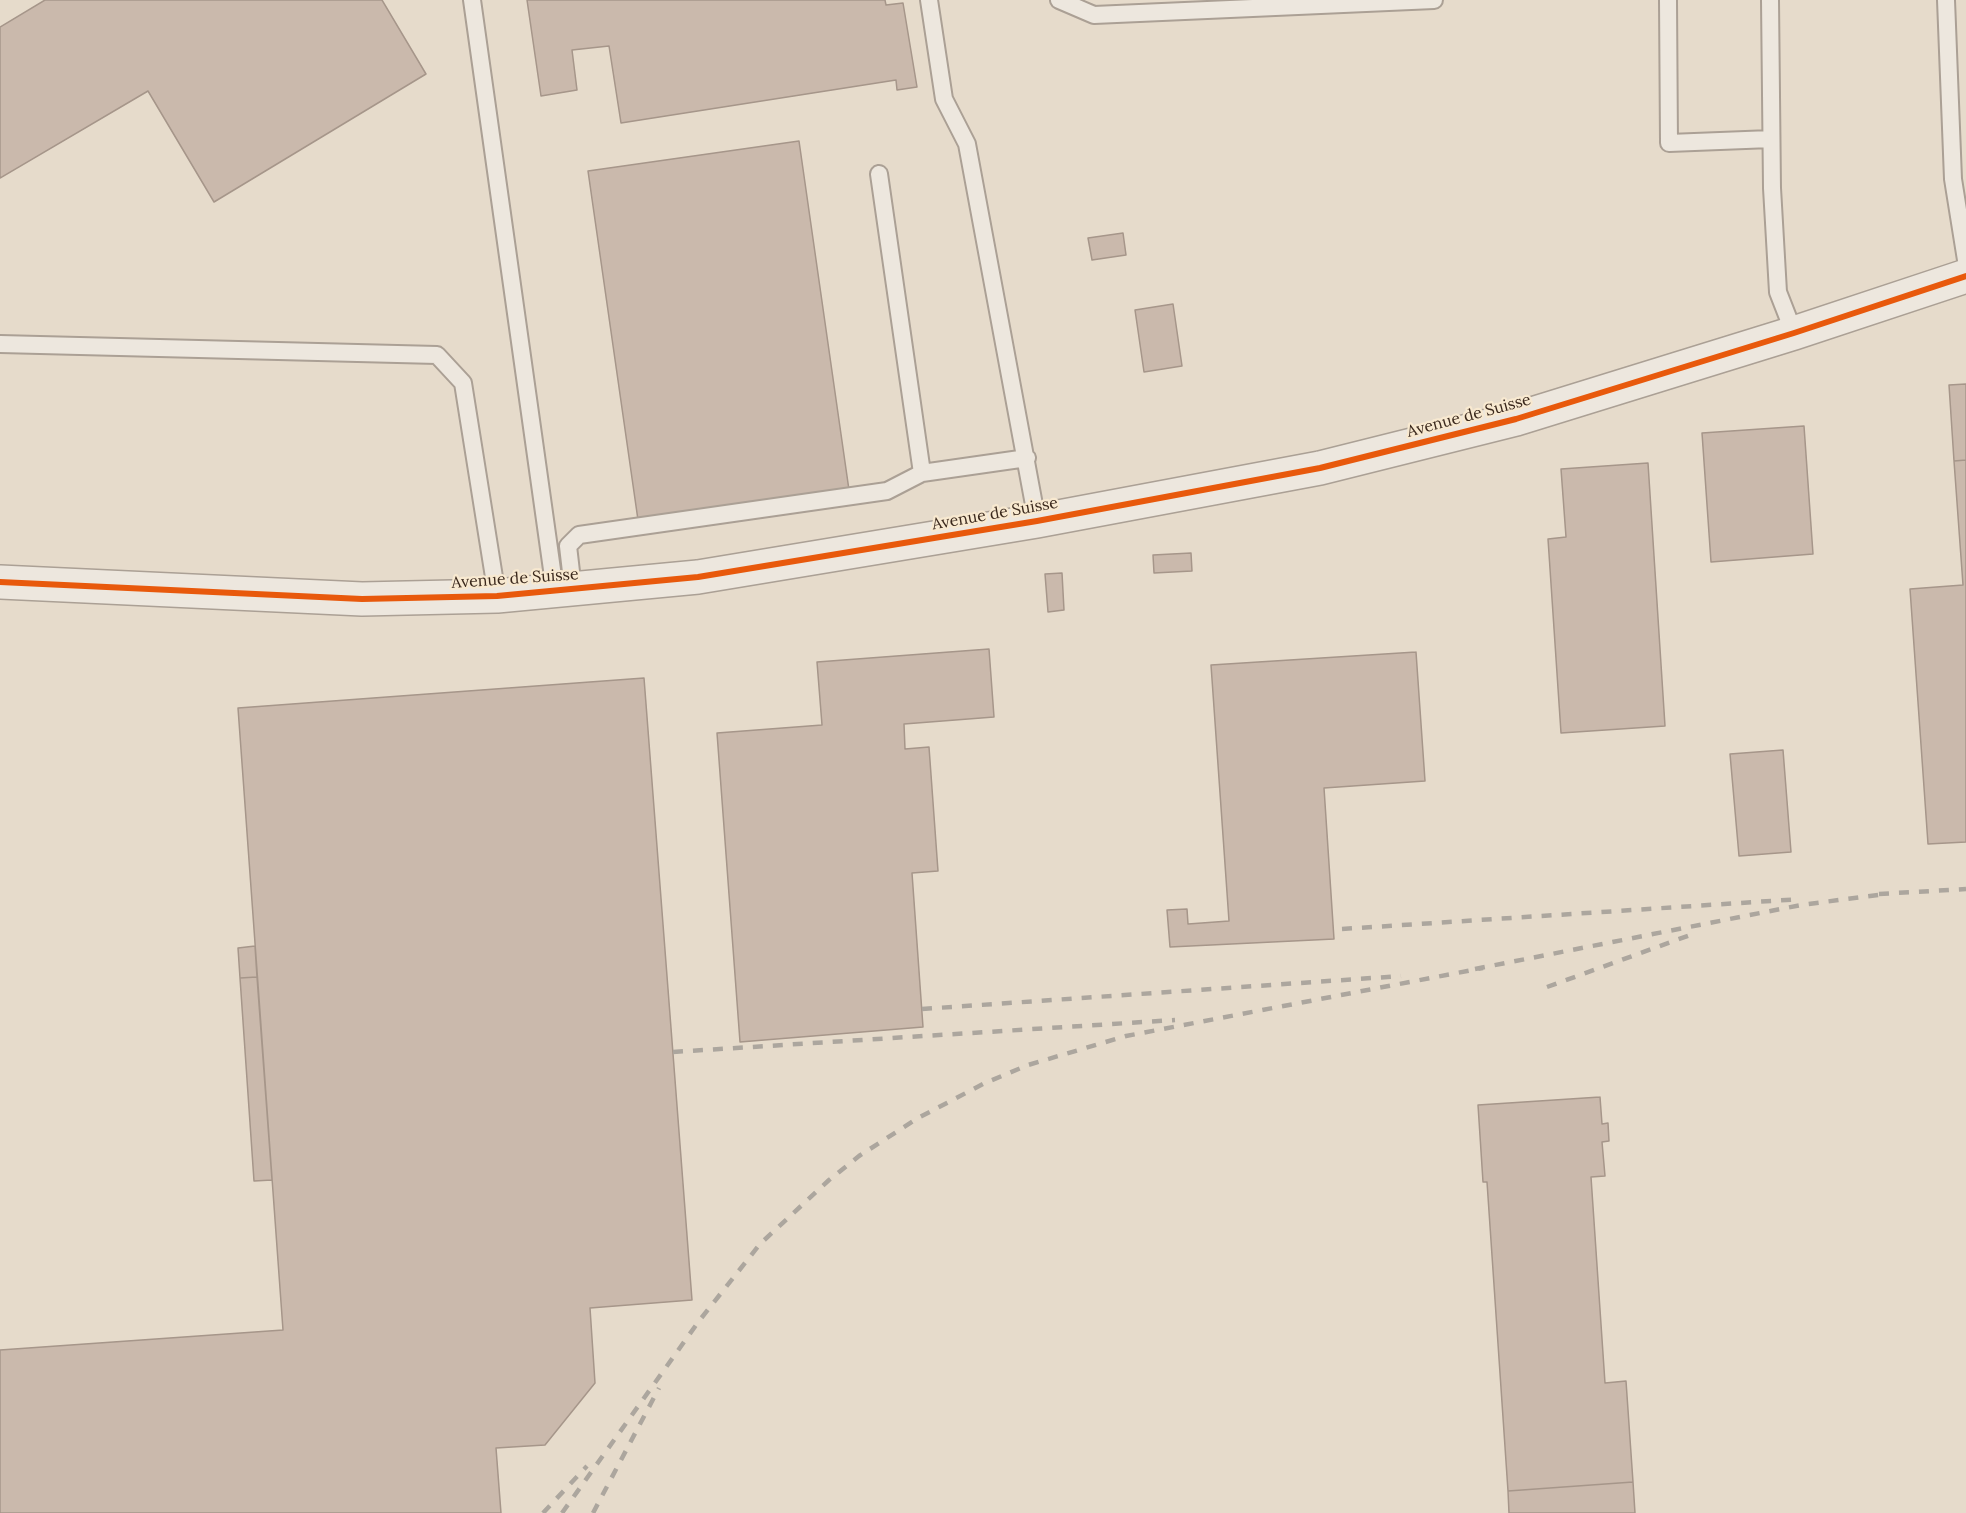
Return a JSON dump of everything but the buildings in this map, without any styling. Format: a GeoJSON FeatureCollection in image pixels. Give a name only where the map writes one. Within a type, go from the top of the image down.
{"type":"FeatureCollection","features":[{"type":"Feature","properties":{"kind":"street","name":"Avenue de Suisse"},"geometry":{"type":"LineString","coordinates":[[0,582],[362,599],[497,596],[698,577],[1037,521],[1320,468],[1516,419],[1794,333],[1966,276]]}},
{"type":"Feature","properties":{"kind":"lane"},"geometry":{"type":"LineString","coordinates":[[472,0],[564,590]]}},
{"type":"Feature","properties":{"kind":"lane"},"geometry":{"type":"LineString","coordinates":[[929,0],[944,99],[967,144],[1037,521]]}},
{"type":"Feature","properties":{"kind":"lane"},"geometry":{"type":"LineString","coordinates":[[1059,0],[1094,15],[1434,0]]}},
{"type":"Feature","properties":{"kind":"lane"},"geometry":{"type":"LineString","coordinates":[[1668,0],[1669,143],[1771,139]]}},
{"type":"Feature","properties":{"kind":"lane"},"geometry":{"type":"LineString","coordinates":[[1770,0],[1771,139],[1778,291],[1794,333]]}},
{"type":"Feature","properties":{"kind":"lane"},"geometry":{"type":"LineString","coordinates":[[1946,0],[1949,59],[1959,133],[1953,178],[1966,260]]}},
{"type":"Feature","properties":{"kind":"lane"},"geometry":{"type":"LineString","coordinates":[[1949,59],[1966,59]]}},
{"type":"Feature","properties":{"kind":"lane"},"geometry":{"type":"LineString","coordinates":[[879,174],[922,472]]}},
{"type":"Feature","properties":{"kind":"lane"},"geometry":{"type":"LineString","coordinates":[[0,344],[437,355],[463,383],[497,596]]}},
{"type":"Feature","properties":{"kind":"lane"},"geometry":{"type":"LineString","coordinates":[[564,590],[568,546],[579,536],[887,491],[922,472],[1027,458]]}},
{"type":"Feature","properties":{"kind":"railway"},"geometry":{"type":"LineString","coordinates":[[1879,894],[1966,889]]}},
{"type":"Feature","properties":{"kind":"railway"},"geometry":{"type":"LineString","coordinates":[[1475,969],[1801,905],[1885,894]]}},
{"type":"Feature","properties":{"kind":"railway"},"geometry":{"type":"LineString","coordinates":[[1342,929],[1801,899]]}},
{"type":"Feature","properties":{"kind":"railway"},"geometry":{"type":"LineString","coordinates":[[1547,987],[1693,934]]}},
{"type":"Feature","properties":{"kind":"railway"},"geometry":{"type":"LineString","coordinates":[[562,1513],[699,1321],[760,1244],[829,1180],[859,1156],[918,1118],[985,1083],[1028,1065],[1126,1036],[1483,968]]}},
{"type":"Feature","properties":{"kind":"railway"},"geometry":{"type":"LineString","coordinates":[[922,1009],[1401,976]]}},
{"type":"Feature","properties":{"kind":"railway"},"geometry":{"type":"LineString","coordinates":[[673,1052],[1175,1020]]}},
{"type":"Feature","properties":{"kind":"railway"},"geometry":{"type":"LineString","coordinates":[[593,1513],[659,1388]]}},
{"type":"Feature","properties":{"kind":"railway"},"geometry":{"type":"LineString","coordinates":[[543,1513],[587,1466]]}},
{"type":"Feature","properties":{"kind":"cycle path"},"geometry":{"type":"LineString","coordinates":[[0,582],[362,599],[497,596],[698,577],[1037,521],[1320,468],[1516,419],[1794,333],[1966,276]]}}]}
